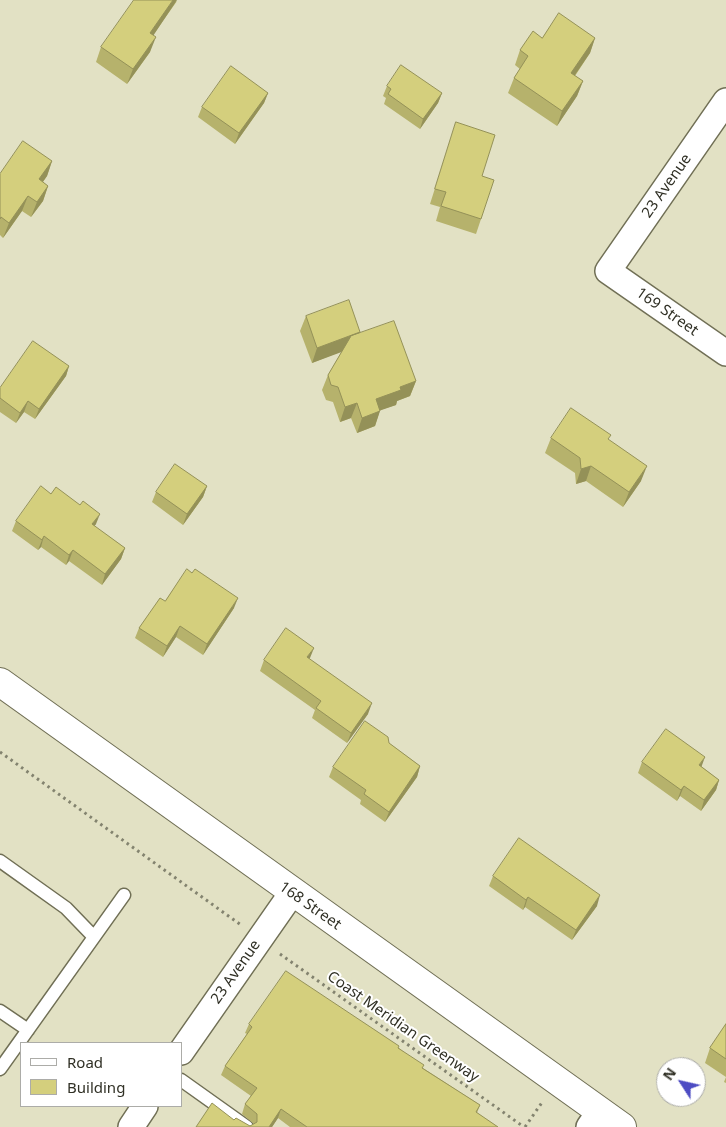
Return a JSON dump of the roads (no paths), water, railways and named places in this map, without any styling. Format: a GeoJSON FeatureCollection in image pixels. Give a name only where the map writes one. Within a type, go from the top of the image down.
{"type":"FeatureCollection","features":[{"type":"Feature","properties":{"kind":"main road","name":"168 Street"},"geometry":{"type":"LineString","coordinates":[[0,682],[292,892],[594,1119],[622,1127]]}},
{"type":"Feature","properties":{"kind":"street","name":"23 Avenue"},"geometry":{"type":"LineString","coordinates":[[608,271],[726,101]]}},
{"type":"Feature","properties":{"kind":"street","name":"169 Street"},"geometry":{"type":"LineString","coordinates":[[608,271],[726,353]]}},
{"type":"Feature","properties":{"kind":"street","name":"23 Avenue"},"geometry":{"type":"LineString","coordinates":[[182,1051],[292,892]]}},
{"type":"Feature","properties":{"kind":"street"},"geometry":{"type":"LineString","coordinates":[[131,1127],[144,1107]]}},
{"type":"Feature","properties":{"kind":"lane"},"geometry":{"type":"LineString","coordinates":[[0,861],[66,908],[94,937]]}},
{"type":"Feature","properties":{"kind":"lane"},"geometry":{"type":"LineString","coordinates":[[0,1069],[124,895]]}},
{"type":"Feature","properties":{"kind":"lane"},"geometry":{"type":"LineString","coordinates":[[0,1010],[28,1030]]}},
{"type":"Feature","properties":{"kind":"lane"},"geometry":{"type":"LineString","coordinates":[[182,1081],[247,1127]]}}]}
